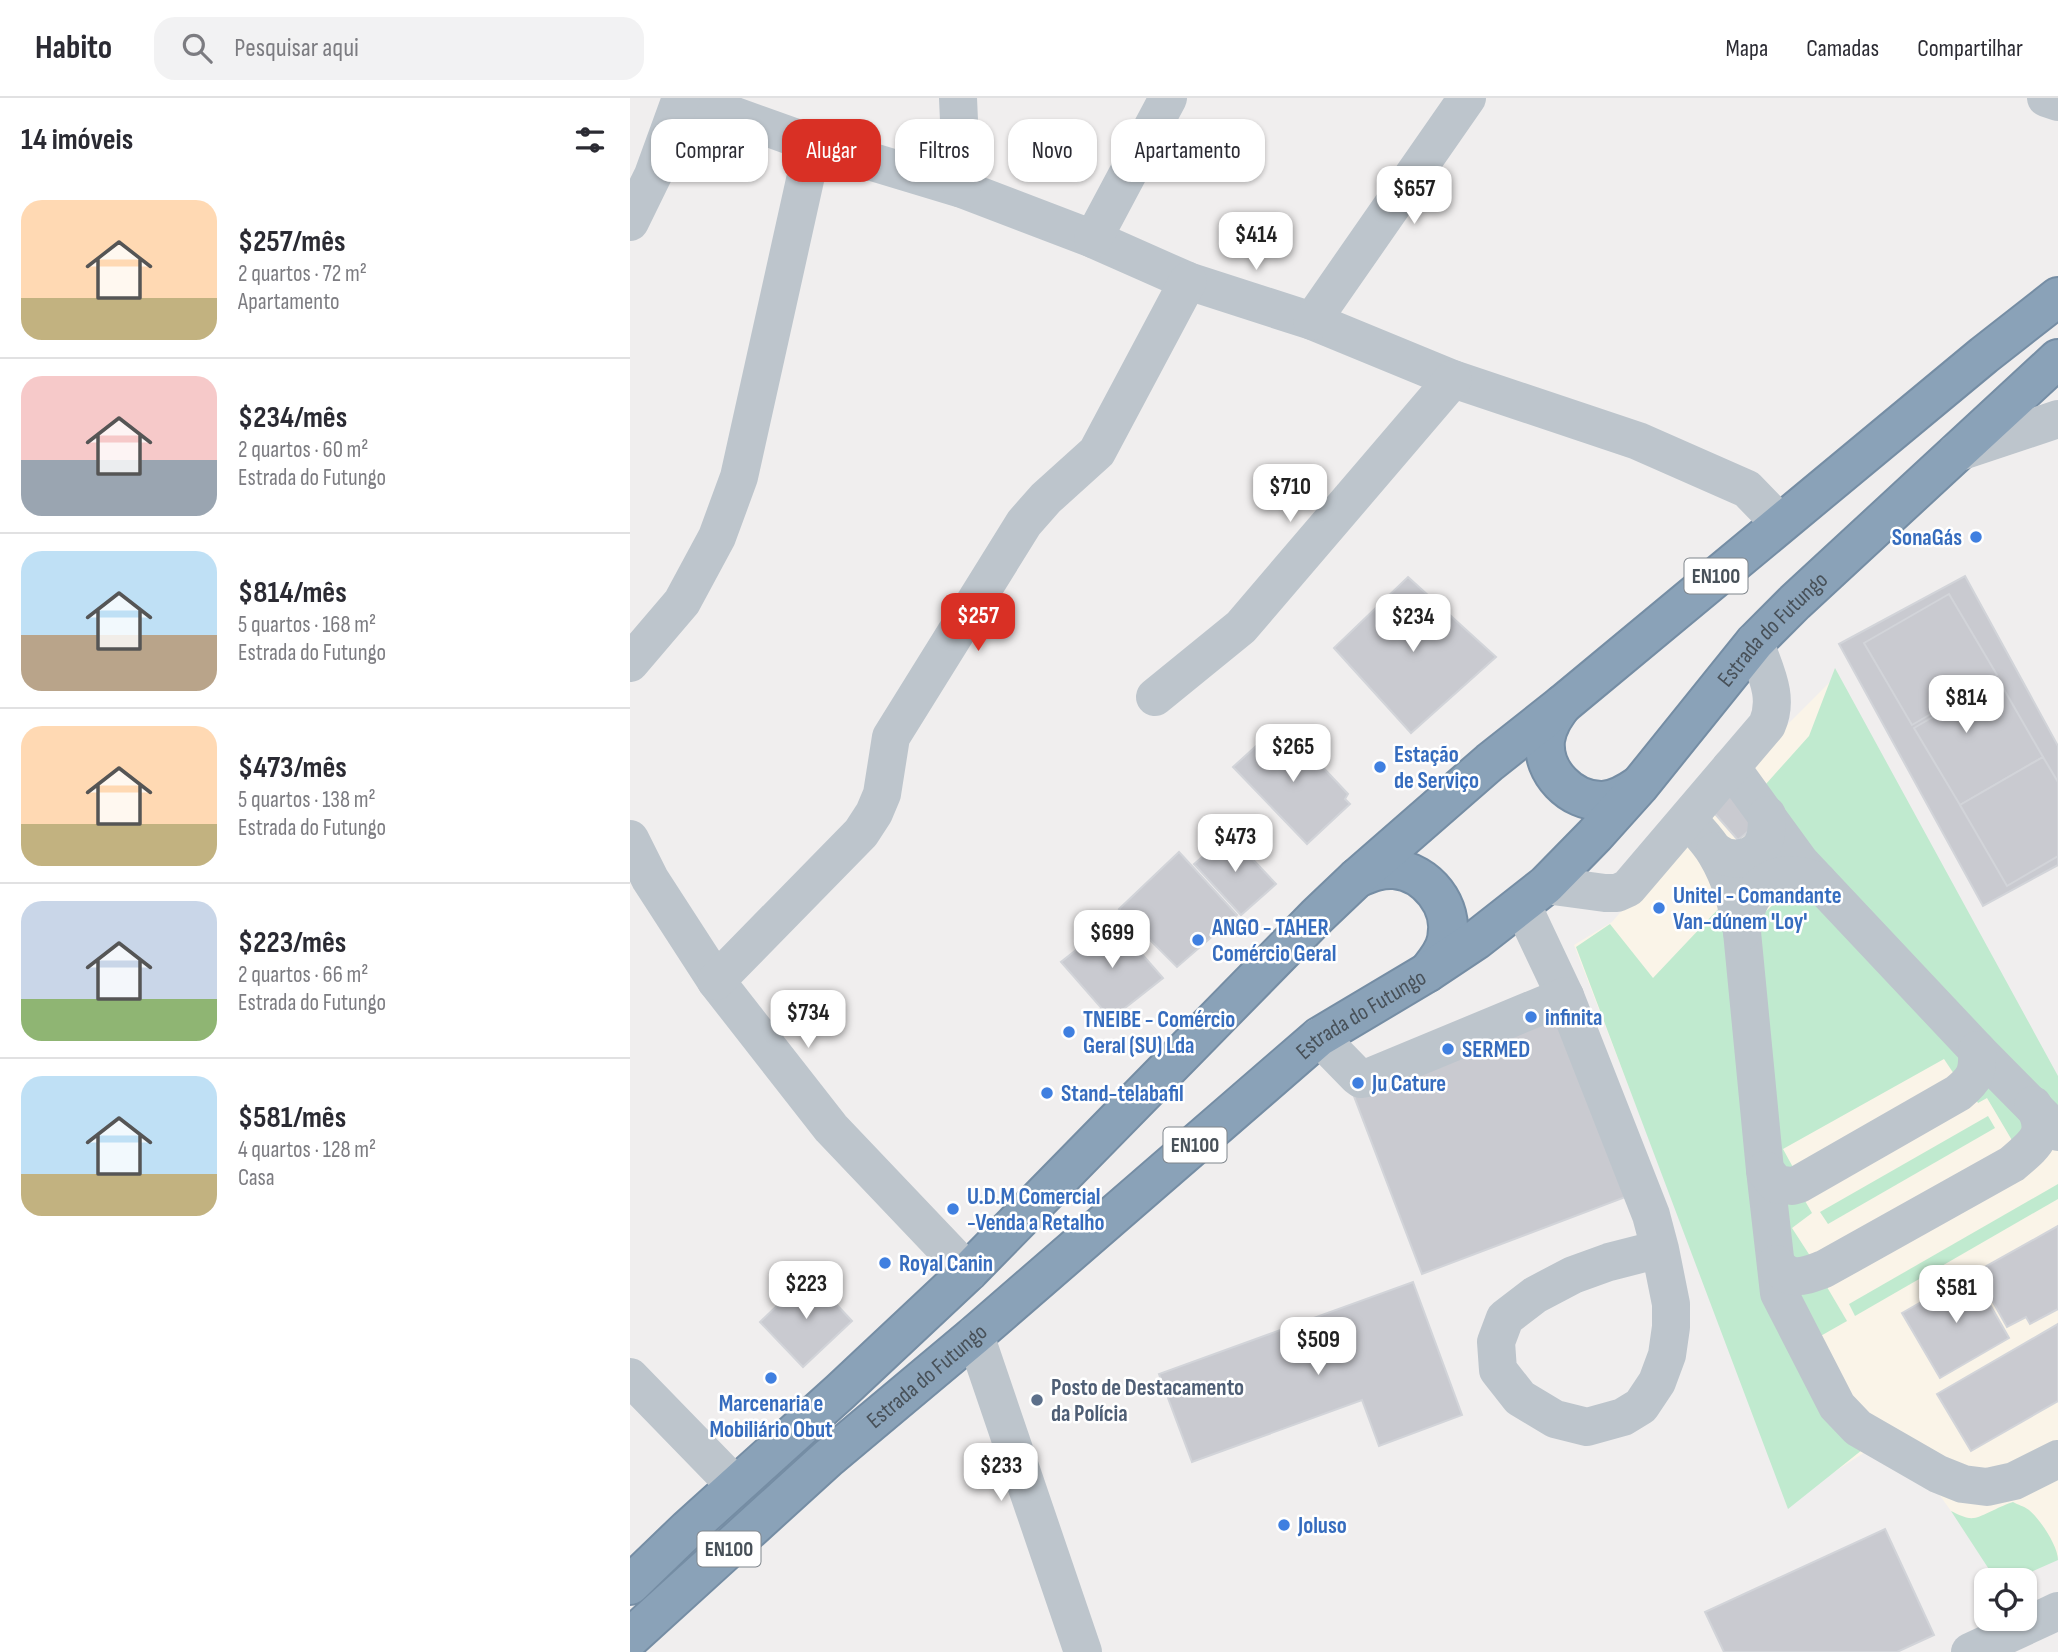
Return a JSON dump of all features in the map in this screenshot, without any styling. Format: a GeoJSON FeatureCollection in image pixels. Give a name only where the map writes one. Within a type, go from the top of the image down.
{"type":"FeatureCollection","features":[{"type":"Feature","properties":{"kind":"highway","name":"EN100"},"geometry":{"type":"LineString","coordinates":[[1357,878],[1490,762],[2058,297]]}},
{"type":"Feature","properties":{"kind":"highway","name":"Estrada do Futungo"},"geometry":{"type":"LineString","coordinates":[[630,1638],[827,1459],[975,1335],[1319,1037],[1428,972],[1476,940],[1534,895],[1639,786],[1755,642],[1794,602],[2058,359]]}},
{"type":"Feature","properties":{"kind":"highway"},"geometry":{"type":"LineString","coordinates":[[1562,705],[1551,721],[1545,739],[1546,758],[1554,776],[1567,790],[1587,799],[1604,801],[1623,796],[1639,786]]}},
{"type":"Feature","properties":{"kind":"highway"},"geometry":{"type":"LineString","coordinates":[[1357,878],[1376,870],[1395,869],[1414,874],[1430,885],[1442,901],[1448,920],[1447,939],[1440,957],[1428,972]]}},
{"type":"Feature","properties":{"kind":"highway","name":"Estrada do Futungo"},"geometry":{"type":"LineString","coordinates":[[630,1585],[968,1272],[1357,878]]}},
{"type":"Feature","properties":{"kind":"street"},"geometry":{"type":"LineString","coordinates":[[630,222],[653,175],[683,98],[782,133]]}},
{"type":"Feature","properties":{"kind":"street"},"geometry":{"type":"LineString","coordinates":[[958,98],[962,189]]}},
{"type":"Feature","properties":{"kind":"street"},"geometry":{"type":"LineString","coordinates":[[1093,239],[1168,98]]}},
{"type":"Feature","properties":{"kind":"street"},"geometry":{"type":"LineString","coordinates":[[1312,321],[1467,98]]}},
{"type":"Feature","properties":{"kind":"street"},"geometry":{"type":"LineString","coordinates":[[2046,98],[2058,102]]}},
{"type":"Feature","properties":{"kind":"street"},"geometry":{"type":"LineString","coordinates":[[881,165],[962,189],[1093,239],[1188,281],[1312,321],[1453,379],[1638,441],[1747,489],[1780,523]]}},
{"type":"Feature","properties":{"kind":"street"},"geometry":{"type":"LineString","coordinates":[[630,663],[682,602],[718,537],[739,477],[805,182]]}},
{"type":"Feature","properties":{"kind":"street"},"geometry":{"type":"LineString","coordinates":[[716,981],[861,833],[882,794],[891,737],[1024,523],[1046,498],[1097,452],[1188,281]]}},
{"type":"Feature","properties":{"kind":"street"},"geometry":{"type":"LineString","coordinates":[[1155,697],[1241,627],[1453,379]]}},
{"type":"Feature","properties":{"kind":"street"},"geometry":{"type":"LineString","coordinates":[[1956,453],[2056,420]]}},
{"type":"Feature","properties":{"kind":"street"},"geometry":{"type":"LineString","coordinates":[[1660,1249],[1609,1262],[1573,1275],[1535,1295],[1505,1318],[1496,1342],[1497,1370],[1520,1398],[1555,1419],[1587,1427],[1623,1417],[1641,1406],[1657,1382],[1667,1355],[1671,1327],[1671,1304],[1660,1249],[1651,1214],[1565,996],[1534,895],[1617,893],[1628,888],[1767,725],[1773,713],[1773,697],[1755,642]]}},
{"type":"Feature","properties":{"kind":"street"},"geometry":{"type":"LineString","coordinates":[[1731,767],[1800,862],[2045,1119]]}},
{"type":"Feature","properties":{"kind":"street"},"geometry":{"type":"LineString","coordinates":[[1688,819],[1715,851],[1722,857],[1733,859],[1753,854],[1761,847],[1765,838],[1767,815]]}},
{"type":"Feature","properties":{"kind":"street"},"geometry":{"type":"LineString","coordinates":[[630,839],[640,885],[831,1128],[968,1272]]}},
{"type":"Feature","properties":{"kind":"street"},"geometry":{"type":"LineString","coordinates":[[1715,851],[1737,901],[1742,932],[1779,1293],[1837,1406],[1858,1428],[1938,1474],[1963,1484],[1987,1487],[2014,1481],[2058,1459]]}},
{"type":"Feature","properties":{"kind":"street"},"geometry":{"type":"LineString","coordinates":[[1742,932],[1744,915],[1750,900],[1764,883],[1773,878],[1796,874],[1818,881]]}},
{"type":"Feature","properties":{"kind":"street"},"geometry":{"type":"LineString","coordinates":[[1319,1037],[1357,1076],[1367,1079],[1565,996]]}},
{"type":"Feature","properties":{"kind":"street"},"geometry":{"type":"LineString","coordinates":[[1765,1170],[1776,1184],[1800,1184],[1958,1093],[1976,1073],[1977,1050]]}},
{"type":"Feature","properties":{"kind":"street"},"geometry":{"type":"LineString","coordinates":[[1776,1264],[1783,1273],[1791,1277],[1809,1275],[1824,1269],[2012,1164],[2030,1149],[2042,1132],[2041,1118],[2045,1119]]}},
{"type":"Feature","properties":{"kind":"street"},"geometry":{"type":"LineString","coordinates":[[975,1335],[1083,1652]]}},
{"type":"Feature","properties":{"kind":"street"},"geometry":{"type":"LineString","coordinates":[[630,1377],[735,1485]]}},
{"type":"Feature","properties":{"kind":"street"},"geometry":{"type":"LineString","coordinates":[[1975,1651],[2058,1611]]}},
{"type":"Feature","properties":{"kind":"shaded area"},"geometry":{"type":"Polygon","coordinates":[[[1836,676],[2058,1082],[2058,1557],[2031,1568],[1992,1568],[1925,1475],[1873,1447],[1789,1501],[1574,945],[1612,922],[1757,755],[1836,676]]]}},
{"type":"Feature","properties":{"kind":"green space"},"geometry":{"type":"Polygon","coordinates":[[[1835,668],[2058,1076],[2058,1106],[1806,851],[1766,784],[1809,736],[1835,668]]]}},
{"type":"Feature","properties":{"kind":"green space"},"geometry":{"type":"Polygon","coordinates":[[[1792,893],[1807,894],[1969,1055],[1956,1077],[1944,1059],[1783,1149],[1795,1171],[1782,1171],[1759,918],[1779,899],[1792,893]]]}},
{"type":"Feature","properties":{"kind":"green space"},"geometry":{"type":"Polygon","coordinates":[[[1722,905],[1762,1298],[1867,1446],[1788,1509],[1576,947],[1610,924],[1653,978],[1722,905]]]}},
{"type":"Feature","properties":{"kind":"green space"},"geometry":{"type":"Polygon","coordinates":[[[1990,1078],[2027,1110],[2016,1147],[1987,1098],[1978,1103],[1974,1096],[1990,1078]]]}},
{"type":"Feature","properties":{"kind":"green space"},"geometry":{"type":"Polygon","coordinates":[[[1988,1116],[1995,1128],[1828,1224],[1820,1212],[1988,1116]]]}},
{"type":"Feature","properties":{"kind":"green space"},"geometry":{"type":"Polygon","coordinates":[[[2058,1184],[2058,1199],[1855,1316],[1849,1304],[2058,1184]]]}},
{"type":"Feature","properties":{"kind":"green space"},"geometry":{"type":"Polygon","coordinates":[[[1801,1194],[1812,1213],[1792,1228],[1814,1262],[1789,1266],[1787,1198],[1801,1194]]]}},
{"type":"Feature","properties":{"kind":"green space"},"geometry":{"type":"Polygon","coordinates":[[[1824,1282],[1847,1321],[1810,1342],[1792,1299],[1824,1282]]]}},
{"type":"Feature","properties":{"kind":"green space"},"geometry":{"type":"Polygon","coordinates":[[[2013,1502],[2027,1509],[2048,1533],[2058,1560],[2037,1569],[1988,1568],[1951,1511],[1965,1517],[1982,1516],[2013,1502]]]}},
{"type":"Feature","properties":{"kind":"building"},"geometry":{"type":"Polygon","coordinates":[[[1965,576],[2058,746],[2058,865],[1983,906],[1839,644],[1965,576]]]}},
{"type":"Feature","properties":{"kind":"building"},"geometry":{"type":"Polygon","coordinates":[[[1408,577],[1496,657],[1411,733],[1334,648],[1408,577]]]}},
{"type":"Feature","properties":{"kind":"building"},"geometry":{"type":"Polygon","coordinates":[[[1949,594],[1997,675],[1912,725],[1864,643],[1949,594]]]}},
{"type":"Feature","properties":{"kind":"building"},"geometry":{"type":"Polygon","coordinates":[[[1998,679],[2043,757],[1960,805],[1914,728],[1998,679]]]}},
{"type":"Feature","properties":{"kind":"building"},"geometry":{"type":"Polygon","coordinates":[[[1276,728],[1281,733],[1286,728],[1348,794],[1345,799],[1350,804],[1307,844],[1233,767],[1276,728]]]}},
{"type":"Feature","properties":{"kind":"building"},"geometry":{"type":"Polygon","coordinates":[[[2043,757],[2058,782],[2058,856],[2007,886],[1960,805],[2043,757]]]}},
{"type":"Feature","properties":{"kind":"building"},"geometry":{"type":"Polygon","coordinates":[[[1735,785],[1764,818],[1738,840],[1709,807],[1735,785]]]}},
{"type":"Feature","properties":{"kind":"building"},"geometry":{"type":"Polygon","coordinates":[[[1229,834],[1276,884],[1241,915],[1194,864],[1229,834]]]}},
{"type":"Feature","properties":{"kind":"building"},"geometry":{"type":"Polygon","coordinates":[[[1179,852],[1237,915],[1177,967],[1119,909],[1179,852]]]}},
{"type":"Feature","properties":{"kind":"building"},"geometry":{"type":"Polygon","coordinates":[[[1113,921],[1163,978],[1111,1019],[1061,962],[1113,921]]]}},
{"type":"Feature","properties":{"kind":"building"},"geometry":{"type":"Polygon","coordinates":[[[1567,1011],[1636,1193],[1422,1274],[1352,1091],[1567,1011]]]}},
{"type":"Feature","properties":{"kind":"building"},"geometry":{"type":"Polygon","coordinates":[[[2058,1226],[2058,1309],[2030,1324],[2026,1317],[2007,1327],[1976,1272],[2058,1226]]]}},
{"type":"Feature","properties":{"kind":"building"},"geometry":{"type":"Polygon","coordinates":[[[1972,1273],[2009,1338],[1940,1378],[1902,1313],[1972,1273]]]}},
{"type":"Feature","properties":{"kind":"building"},"geometry":{"type":"Polygon","coordinates":[[[809,1275],[852,1321],[803,1367],[760,1322],[809,1275]]]}},
{"type":"Feature","properties":{"kind":"building"},"geometry":{"type":"Polygon","coordinates":[[[1413,1282],[1462,1415],[1379,1446],[1362,1400],[1192,1462],[1159,1374],[1413,1282]]]}},
{"type":"Feature","properties":{"kind":"building"},"geometry":{"type":"Polygon","coordinates":[[[2058,1324],[2058,1401],[1971,1451],[1937,1394],[2058,1324]]]}},
{"type":"Feature","properties":{"kind":"building"},"geometry":{"type":"Polygon","coordinates":[[[1885,1529],[1934,1635],[1897,1652],[1724,1652],[1705,1612],[1885,1529]]]}},
{"type":"Feature","properties":{"kind":"place","name":"SonaGás"},"geometry":{"type":"Point","coordinates":[1976,537]}},
{"type":"Feature","properties":{"kind":"place","name":"Estação de Serviço"},"geometry":{"type":"Point","coordinates":[1380,767]}},
{"type":"Feature","properties":{"kind":"place","name":"Unitel - Comandante Van-dúnem 'Loy'"},"geometry":{"type":"Point","coordinates":[1659,908]}},
{"type":"Feature","properties":{"kind":"place","name":"ANGO - TAHER Comércio Geral"},"geometry":{"type":"Point","coordinates":[1198,940]}},
{"type":"Feature","properties":{"kind":"place","name":"infinita"},"geometry":{"type":"Point","coordinates":[1531,1017]}},
{"type":"Feature","properties":{"kind":"place","name":"TNEIBE - Comércio Geral (SU) Lda"},"geometry":{"type":"Point","coordinates":[1069,1032]}},
{"type":"Feature","properties":{"kind":"place","name":"SERMED"},"geometry":{"type":"Point","coordinates":[1448,1049]}},
{"type":"Feature","properties":{"kind":"place","name":"Ju Cature"},"geometry":{"type":"Point","coordinates":[1358,1083]}},
{"type":"Feature","properties":{"kind":"place","name":"Stand-telabafil"},"geometry":{"type":"Point","coordinates":[1047,1093]}},
{"type":"Feature","properties":{"kind":"place","name":"U.D.M Comercial -Venda a Retalho"},"geometry":{"type":"Point","coordinates":[953,1209]}},
{"type":"Feature","properties":{"kind":"place","name":"Royal Canin"},"geometry":{"type":"Point","coordinates":[885,1263]}},
{"type":"Feature","properties":{"kind":"place","name":"Marcenaria e Mobiliário Obut"},"geometry":{"type":"Point","coordinates":[771,1378]}},
{"type":"Feature","properties":{"kind":"place","name":"Posto de Destacamento da Polícia"},"geometry":{"type":"Point","coordinates":[1037,1400]}},
{"type":"Feature","properties":{"kind":"place","name":"Joluso"},"geometry":{"type":"Point","coordinates":[1284,1525]}}]}
